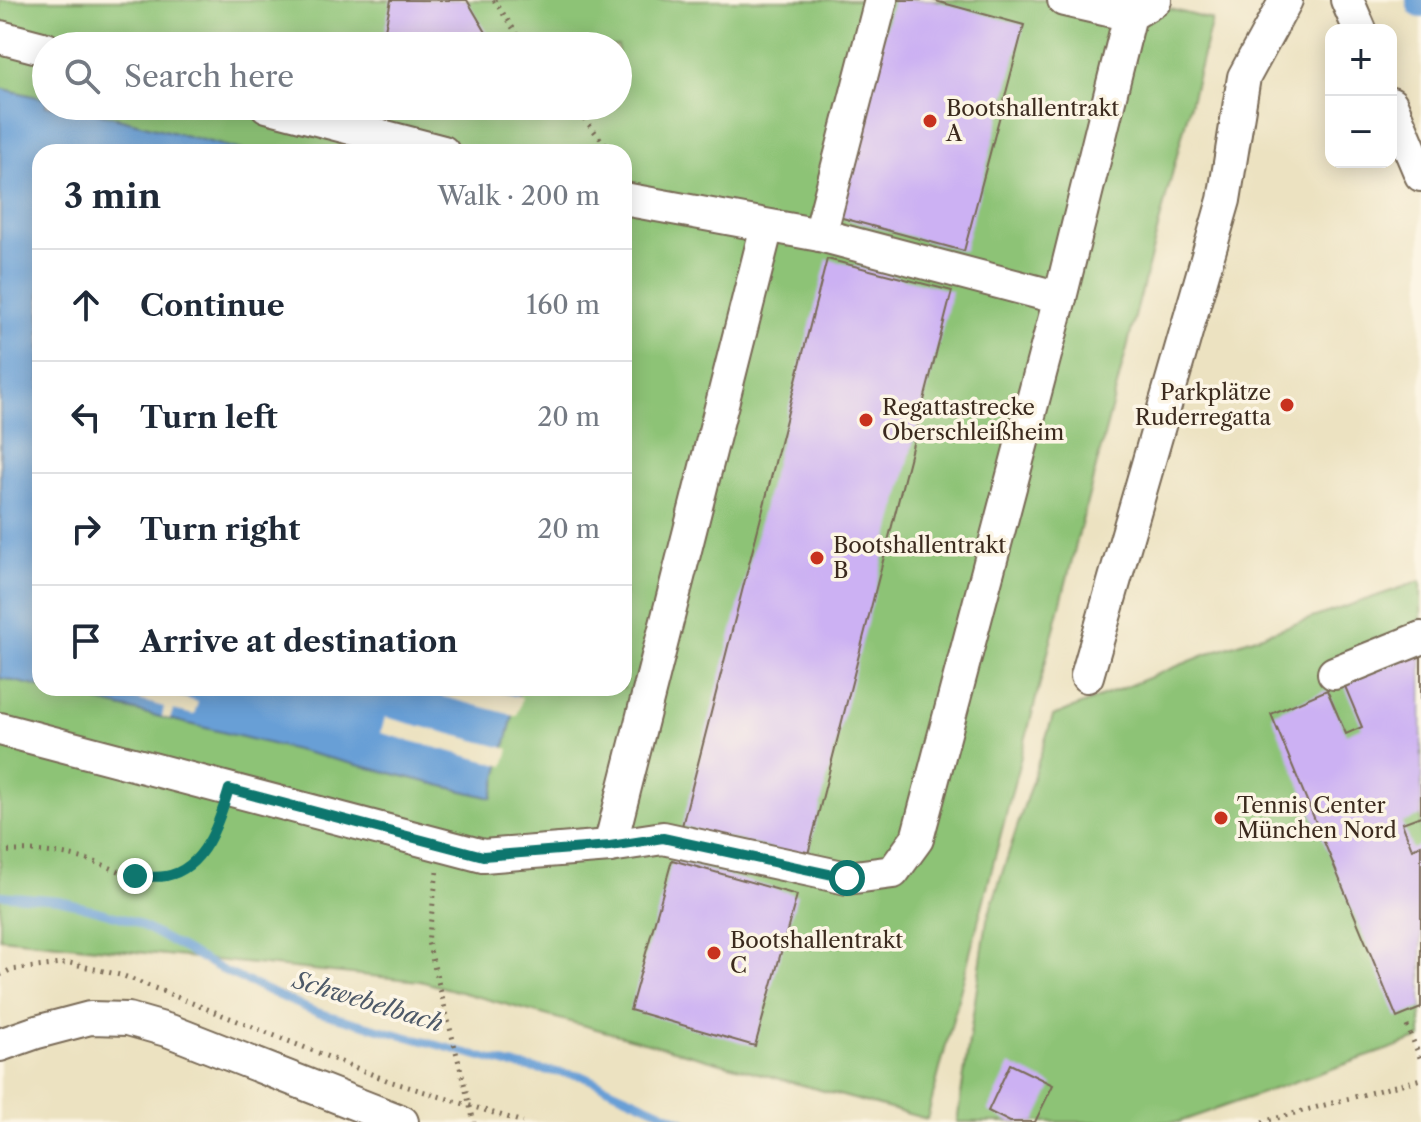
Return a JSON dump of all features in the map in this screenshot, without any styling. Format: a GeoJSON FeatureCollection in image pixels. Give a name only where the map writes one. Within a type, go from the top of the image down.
{"type":"FeatureCollection","features":[{"type":"Feature","properties":{"kind":"street"},"geometry":{"type":"LineString","coordinates":[[820,235],[881,0]]}},
{"type":"Feature","properties":{"kind":"street"},"geometry":{"type":"LineString","coordinates":[[0,729],[483,856],[610,846],[663,838],[847,878],[893,872],[917,839],[1060,298],[1143,7],[1064,0]]}},
{"type":"Feature","properties":{"kind":"street"},"geometry":{"type":"LineString","coordinates":[[1087,676],[1224,200],[1244,77],[1286,0]]}},
{"type":"Feature","properties":{"kind":"street"},"geometry":{"type":"LineString","coordinates":[[1347,0],[1357,24]]}},
{"type":"Feature","properties":{"kind":"street"},"geometry":{"type":"LineString","coordinates":[[0,37],[32,45]]}},
{"type":"Feature","properties":{"kind":"street"},"geometry":{"type":"LineString","coordinates":[[1397,118],[1421,175]]}},
{"type":"Feature","properties":{"kind":"street"},"geometry":{"type":"LineString","coordinates":[[321,120],[412,144]]}},
{"type":"Feature","properties":{"kind":"street"},"geometry":{"type":"LineString","coordinates":[[632,201],[820,235],[1060,298]]}},
{"type":"Feature","properties":{"kind":"street"},"geometry":{"type":"LineString","coordinates":[[610,846],[767,226]]}},
{"type":"Feature","properties":{"kind":"street"},"geometry":{"type":"LineString","coordinates":[[1334,673],[1421,638]]}},
{"type":"Feature","properties":{"kind":"street"},"geometry":{"type":"LineString","coordinates":[[0,1045],[90,1018],[128,1019],[170,1031],[402,1122]]}},
{"type":"Feature","properties":{"kind":"path"},"geometry":{"type":"LineString","coordinates":[[494,0],[516,32]]}},
{"type":"Feature","properties":{"kind":"path"},"geometry":{"type":"LineString","coordinates":[[585,120],[605,144]]}},
{"type":"Feature","properties":{"kind":"path"},"geometry":{"type":"LineString","coordinates":[[0,852],[27,849],[85,859],[135,876],[164,877],[182,871],[195,860],[219,823],[229,789]]}},
{"type":"Feature","properties":{"kind":"path"},"geometry":{"type":"LineString","coordinates":[[438,843],[437,879],[428,942],[474,1122]]}},
{"type":"Feature","properties":{"kind":"path"},"geometry":{"type":"LineString","coordinates":[[1407,1026],[1421,1060]]}},
{"type":"Feature","properties":{"kind":"path"},"geometry":{"type":"LineString","coordinates":[[1262,1122],[1421,1079]]}},
{"type":"Feature","properties":{"kind":"green space","name":"Regattastrecke Oberschleißheim"},"geometry":{"type":"Polygon","coordinates":[[[0,0],[1135,0],[1212,20],[927,1119],[420,981],[0,938],[0,0]]]}},
{"type":"Feature","properties":{"kind":"green space","name":"Tennis Center München Nord"},"geometry":{"type":"Polygon","coordinates":[[[1421,581],[1421,1038],[1179,1122],[957,1122],[987,920],[1053,716],[1215,651],[1421,581]]]}},
{"type":"Feature","properties":{"kind":"water"},"geometry":{"type":"Polygon","coordinates":[[[0,88],[32,96],[32,120],[125,120],[218,144],[32,144],[32,685],[0,678],[0,88]]]}},
{"type":"Feature","properties":{"kind":"water"},"geometry":{"type":"Polygon","coordinates":[[[75,696],[518,696],[492,798],[75,696]]]}},
{"type":"Feature","properties":{"kind":"pier"},"geometry":{"type":"Polygon","coordinates":[[[125,696],[177,696],[198,702],[194,715],[173,710],[170,719],[162,717],[164,707],[125,696]]]}},
{"type":"Feature","properties":{"kind":"pier"},"geometry":{"type":"Polygon","coordinates":[[[441,696],[522,698],[517,716],[441,696]]]}},
{"type":"Feature","properties":{"kind":"pier"},"geometry":{"type":"Polygon","coordinates":[[[385,717],[509,749],[504,766],[381,733],[385,717]]]}},
{"type":"Feature","properties":{"kind":"building"},"geometry":{"type":"Polygon","coordinates":[[[391,0],[467,0],[486,32],[384,32],[391,0]]]}},
{"type":"Feature","properties":{"kind":"building","name":"Bootshallentrakt A"},"geometry":{"type":"Polygon","coordinates":[[[893,0],[932,0],[1024,25],[964,251],[835,216],[893,0]]]}},
{"type":"Feature","properties":{"kind":"building","name":"Bootshallentrakt B"},"geometry":{"type":"Polygon","coordinates":[[[827,259],[952,291],[807,858],[682,826],[827,259]]]}},
{"type":"Feature","properties":{"kind":"building"},"geometry":{"type":"Polygon","coordinates":[[[1421,652],[1421,816],[1402,823],[1412,849],[1421,845],[1421,1008],[1397,1018],[1271,714],[1327,690],[1346,734],[1362,727],[1344,684],[1421,652]]]}},
{"type":"Feature","properties":{"kind":"building","name":"Bootshallentrakt C"},"geometry":{"type":"Polygon","coordinates":[[[672,860],[797,895],[755,1046],[630,1010],[672,860]]]}},
{"type":"Feature","properties":{"kind":"building"},"geometry":{"type":"Polygon","coordinates":[[[1010,1064],[1053,1085],[1035,1122],[1010,1122],[988,1111],[1010,1064]]]}},
{"type":"Feature","properties":{"kind":"waterway"},"geometry":{"type":"LineString","coordinates":[[1420,0],[1421,4]]}},
{"type":"Feature","properties":{"kind":"waterway","name":"Schwebelbach"},"geometry":{"type":"LineString","coordinates":[[0,895],[59,900],[133,921],[228,973],[313,1011],[511,1065],[582,1076],[684,1122]]}},
{"type":"Feature","properties":{"kind":"place","name":"Bootshallentrakt A"},"geometry":{"type":"Point","coordinates":[930,121]}},
{"type":"Feature","properties":{"kind":"place","name":"Parkplätze Ruderregatta"},"geometry":{"type":"Point","coordinates":[1287,405]}},
{"type":"Feature","properties":{"kind":"place","name":"Regattastrecke Oberschleißheim"},"geometry":{"type":"Point","coordinates":[866,420]}},
{"type":"Feature","properties":{"kind":"place","name":"Bootshallentrakt B"},"geometry":{"type":"Point","coordinates":[817,558]}},
{"type":"Feature","properties":{"kind":"place","name":"Tennis Center München Nord"},"geometry":{"type":"Point","coordinates":[1221,818]}},
{"type":"Feature","properties":{"kind":"place","name":"Bootshallentrakt C"},"geometry":{"type":"Point","coordinates":[714,953]}},
{"type":"Feature","properties":{"kind":"route"},"geometry":{"type":"LineString","coordinates":[[135,876],[164,877],[182,871],[195,860],[219,823],[229,789],[483,856],[610,846],[663,838],[847,878]]}}]}
